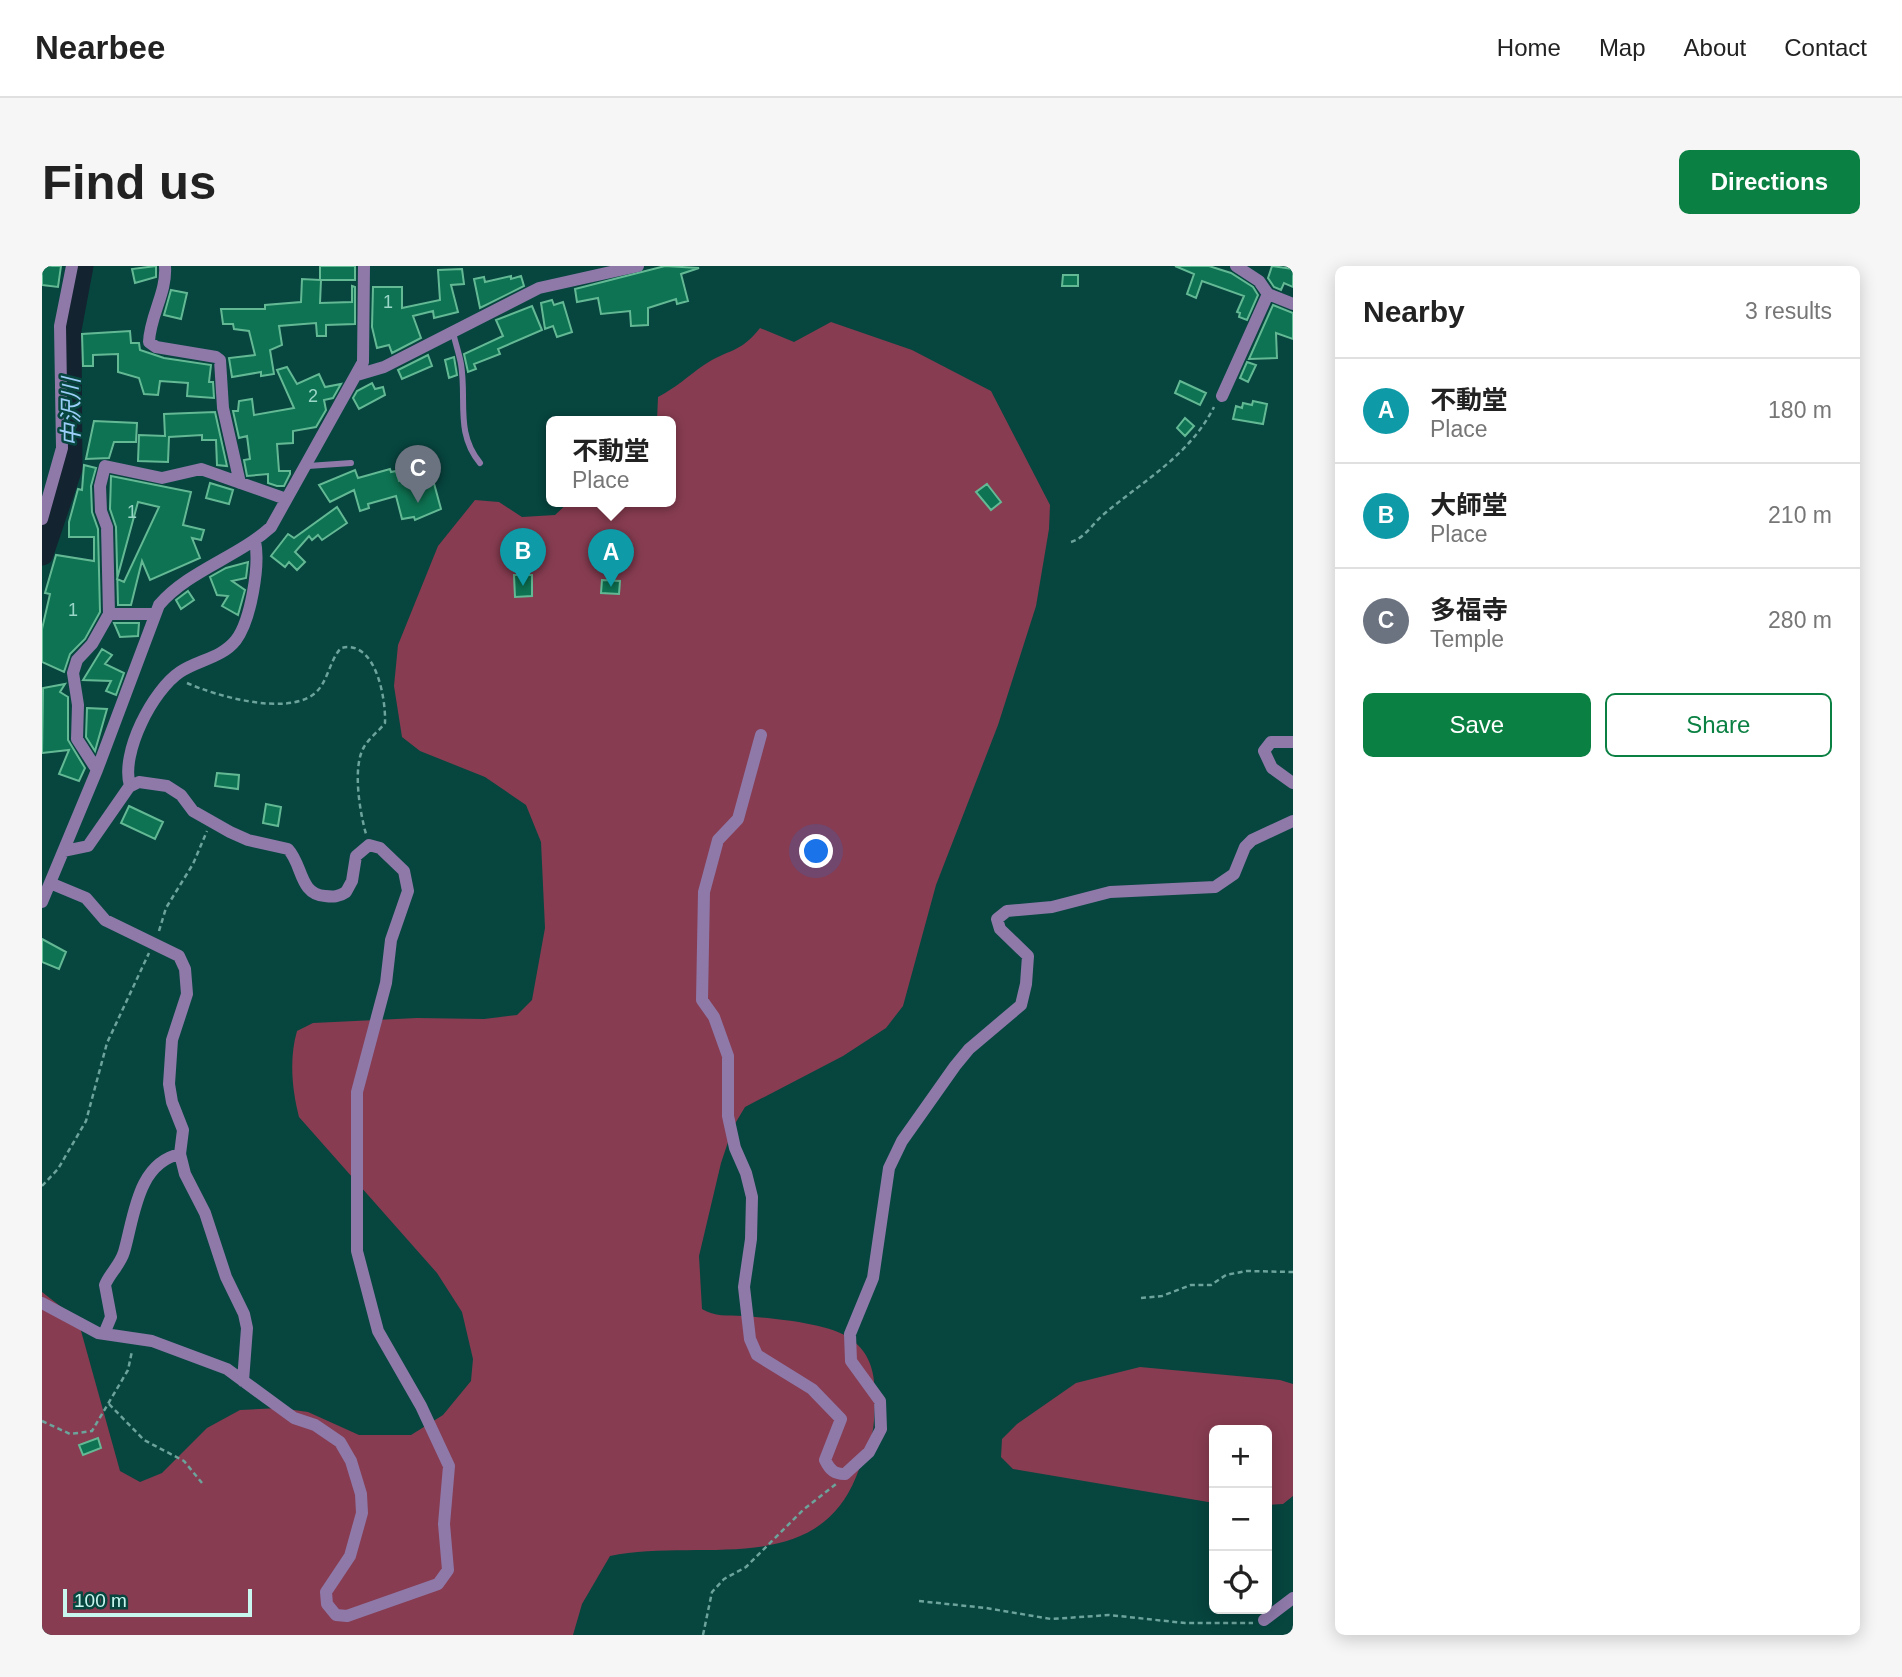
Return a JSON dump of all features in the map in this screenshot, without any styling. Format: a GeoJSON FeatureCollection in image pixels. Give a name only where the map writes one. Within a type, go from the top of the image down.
{"type":"FeatureCollection","features":[{"type":"Feature","properties":{"kind":"street"},"geometry":{"type":"LineString","coordinates":[[42,519],[61,458],[60,326],[72,266]]}},
{"type":"Feature","properties":{"kind":"street"},"geometry":{"type":"LineString","coordinates":[[165,266],[165,286],[149,330],[149,342],[156,347],[216,356],[220,360],[223,408],[240,483]]}},
{"type":"Feature","properties":{"kind":"street"},"geometry":{"type":"LineString","coordinates":[[42,902],[97,770],[155,614],[172,592],[255,541],[271,527],[308,466],[357,375],[363,362],[364,266]]}},
{"type":"Feature","properties":{"kind":"street"},"geometry":{"type":"LineString","coordinates":[[357,375],[384,367],[539,288],[638,266]]}},
{"type":"Feature","properties":{"kind":"street"},"geometry":{"type":"LineString","coordinates":[[1236,266],[1259,281],[1268,293],[1293,304]]}},
{"type":"Feature","properties":{"kind":"street"},"geometry":{"type":"LineString","coordinates":[[1222,396],[1268,293]]}},
{"type":"Feature","properties":{"kind":"street"},"geometry":{"type":"LineString","coordinates":[[97,770],[77,739],[78,713],[73,673],[77,660],[92,644],[109,614],[107,527],[101,511],[100,486],[105,466],[162,478],[201,469],[286,499]]}},
{"type":"Feature","properties":{"kind":"street"},"geometry":{"type":"LineString","coordinates":[[64,851],[88,846],[130,786],[129,776],[137,732],[162,689],[183,670],[222,652],[240,633],[257,573],[255,541]]}},
{"type":"Feature","properties":{"kind":"street"},"geometry":{"type":"LineString","coordinates":[[109,614],[155,614]]}},
{"type":"Feature","properties":{"kind":"street"},"geometry":{"type":"LineString","coordinates":[[761,735],[738,819],[718,840],[704,892],[702,1000],[714,1017],[728,1056],[728,1116],[735,1148],[746,1172],[752,1197],[751,1239],[744,1287],[750,1339],[757,1355],[812,1389],[837,1412],[841,1419],[825,1460],[830,1469],[845,1474],[869,1452],[881,1429],[880,1401],[851,1361],[850,1334],[873,1278],[890,1168],[902,1141],[955,1066],[969,1049],[1017,1010],[1024,999],[1028,956],[1000,929],[997,919],[1007,911],[1052,907],[1110,892],[1215,887],[1234,874],[1245,847],[1252,840],[1293,821]]}},
{"type":"Feature","properties":{"kind":"street"},"geometry":{"type":"LineString","coordinates":[[1293,743],[1271,742],[1264,751],[1272,768],[1293,783]]}},
{"type":"Feature","properties":{"kind":"street"},"geometry":{"type":"LineString","coordinates":[[42,1303],[104,1334],[152,1341],[227,1370],[294,1418],[327,1431],[340,1442],[351,1461],[361,1494],[362,1513],[349,1556],[326,1592],[330,1609],[336,1615],[347,1616],[438,1584],[445,1579],[449,1561],[444,1524],[448,1462],[421,1406],[378,1331],[357,1251],[356,1097],[386,983],[391,940],[408,891],[404,871],[380,848],[369,845],[356,856],[354,875],[346,892],[337,897],[320,896],[308,890],[298,863],[288,849],[248,840],[211,822],[193,811],[174,789],[146,782],[130,786]]}},
{"type":"Feature","properties":{"kind":"street"},"geometry":{"type":"LineString","coordinates":[[50,883],[86,898],[105,920],[179,956],[188,983],[172,1040],[169,1084],[172,1102],[183,1130],[180,1154],[185,1174],[205,1213],[226,1277],[244,1314],[247,1328],[243,1381]]}},
{"type":"Feature","properties":{"kind":"street"},"geometry":{"type":"LineString","coordinates":[[104,1334],[111,1317],[105,1285],[124,1252],[135,1202],[158,1165],[180,1154]]}},
{"type":"Feature","properties":{"kind":"street"},"geometry":{"type":"LineString","coordinates":[[1264,1620],[1293,1598]]}},
{"type":"Feature","properties":{"kind":"lane"},"geometry":{"type":"LineString","coordinates":[[453,331],[461,364],[462,425],[469,449],[480,463]]}},
{"type":"Feature","properties":{"kind":"lane"},"geometry":{"type":"LineString","coordinates":[[308,466],[351,463]]}},
{"type":"Feature","properties":{"kind":"path"},"geometry":{"type":"LineString","coordinates":[[1071,542],[1180,455],[1202,428],[1222,396]]}},
{"type":"Feature","properties":{"kind":"path"},"geometry":{"type":"LineString","coordinates":[[182,682],[242,701],[292,702],[313,695],[319,689],[341,648],[354,648],[360,653],[378,674],[385,697],[385,723],[367,742],[359,756],[359,808],[369,845]]}},
{"type":"Feature","properties":{"kind":"path"},"geometry":{"type":"LineString","coordinates":[[42,1186],[58,1169],[86,1121],[118,1012],[153,944],[166,908],[193,864],[211,822]]}},
{"type":"Feature","properties":{"kind":"path"},"geometry":{"type":"LineString","coordinates":[[1141,1298],[1161,1296],[1191,1285],[1211,1285],[1226,1275],[1246,1271],[1293,1272]]}},
{"type":"Feature","properties":{"kind":"path"},"geometry":{"type":"LineString","coordinates":[[42,1421],[69,1434],[83,1434],[99,1424],[128,1370],[132,1346],[130,1338]]}},
{"type":"Feature","properties":{"kind":"path"},"geometry":{"type":"LineString","coordinates":[[109,1404],[144,1440],[184,1461],[202,1483]]}},
{"type":"Feature","properties":{"kind":"path"},"geometry":{"type":"LineString","coordinates":[[703,1635],[712,1592],[724,1579],[746,1567],[803,1510],[828,1493],[845,1474]]}},
{"type":"Feature","properties":{"kind":"path"},"geometry":{"type":"LineString","coordinates":[[919,1601],[986,1608],[1051,1619],[1109,1615],[1247,1625],[1264,1620]]}},
{"type":"Feature","properties":{"kind":"shaded area"},"geometry":{"type":"Polygon","coordinates":[[[831,322],[912,350],[991,391],[1050,505],[1049,529],[1036,606],[998,725],[936,885],[903,1006],[886,1028],[843,1056],[745,1107],[733,1127],[721,1163],[699,1256],[702,1309],[707,1312],[783,1320],[829,1329],[851,1339],[867,1356],[875,1387],[873,1428],[856,1477],[837,1509],[812,1530],[782,1542],[750,1548],[644,1551],[610,1556],[582,1604],[573,1635],[42,1635],[42,1292],[78,1320],[120,1471],[140,1482],[162,1473],[207,1428],[240,1410],[280,1408],[308,1412],[359,1435],[411,1435],[443,1415],[471,1381],[473,1359],[462,1312],[437,1273],[299,1117],[293,1085],[292,1063],[297,1031],[313,1023],[417,1018],[484,1019],[517,1015],[532,1000],[545,928],[541,842],[526,805],[485,777],[420,751],[402,737],[394,686],[398,645],[438,546],[475,500],[499,502],[522,517],[555,515],[564,507],[676,507],[676,416],[657,416],[658,397],[704,365],[747,342],[760,328],[794,342],[831,322]]]}},
{"type":"Feature","properties":{"kind":"shaded area"},"geometry":{"type":"Polygon","coordinates":[[[1140,1367],[1280,1380],[1293,1384],[1293,1496],[1283,1504],[1272,1505],[1272,1425],[1209,1425],[1209,1502],[1013,1469],[1001,1457],[1002,1439],[1017,1424],[1076,1383],[1140,1367]]]}},
{"type":"Feature","properties":{"kind":"building"},"geometry":{"type":"Polygon","coordinates":[[[42,266],[61,266],[58,287],[42,285],[42,266]]]}},
{"type":"Feature","properties":{"kind":"building"},"geometry":{"type":"Polygon","coordinates":[[[156,266],[156,277],[135,283],[132,269],[156,266]]]}},
{"type":"Feature","properties":{"kind":"building"},"geometry":{"type":"Polygon","coordinates":[[[320,266],[355,266],[355,280],[321,280],[320,303],[352,302],[352,286],[355,287],[355,324],[326,325],[326,336],[317,336],[316,323],[279,326],[282,345],[270,350],[274,374],[261,376],[261,372],[232,377],[229,358],[255,355],[249,331],[234,329],[233,324],[223,324],[221,309],[265,309],[265,305],[301,302],[302,279],[320,280],[320,266]]]}},
{"type":"Feature","properties":{"kind":"building"},"geometry":{"type":"Polygon","coordinates":[[[665,266],[699,268],[681,274],[688,301],[677,304],[676,299],[648,308],[648,325],[631,326],[630,311],[601,314],[598,298],[577,302],[575,289],[665,266]]]}},
{"type":"Feature","properties":{"kind":"building"},"geometry":{"type":"Polygon","coordinates":[[[1175,266],[1209,266],[1231,273],[1253,287],[1258,295],[1247,320],[1239,317],[1240,313],[1237,312],[1244,296],[1202,281],[1196,298],[1187,294],[1194,274],[1175,266]]]}},
{"type":"Feature","properties":{"kind":"building"},"geometry":{"type":"Polygon","coordinates":[[[1272,266],[1293,269],[1293,287],[1284,283],[1281,290],[1274,287],[1268,278],[1272,266]]]}},
{"type":"Feature","properties":{"kind":"building"},"geometry":{"type":"Polygon","coordinates":[[[462,269],[464,284],[451,285],[458,312],[434,318],[433,311],[413,316],[421,338],[392,353],[389,345],[377,348],[372,327],[373,287],[402,287],[402,308],[440,300],[438,270],[462,269]]]}},
{"type":"Feature","properties":{"kind":"building"},"geometry":{"type":"Polygon","coordinates":[[[1063,275],[1078,275],[1078,286],[1062,286],[1063,275]]]}},
{"type":"Feature","properties":{"kind":"building"},"geometry":{"type":"Polygon","coordinates":[[[511,276],[511,279],[521,276],[524,286],[480,308],[474,279],[484,277],[485,282],[511,276]]]}},
{"type":"Feature","properties":{"kind":"building"},"geometry":{"type":"Polygon","coordinates":[[[171,290],[187,293],[181,319],[164,315],[171,290]]]}},
{"type":"Feature","properties":{"kind":"building"},"geometry":{"type":"Polygon","coordinates":[[[552,300],[554,305],[563,302],[572,332],[557,337],[553,326],[545,329],[541,303],[552,300]]]}},
{"type":"Feature","properties":{"kind":"building"},"geometry":{"type":"Polygon","coordinates":[[[1273,305],[1293,313],[1293,339],[1276,333],[1277,358],[1249,359],[1273,305]]]}},
{"type":"Feature","properties":{"kind":"building"},"geometry":{"type":"Polygon","coordinates":[[[532,306],[542,330],[498,349],[500,354],[474,364],[476,369],[468,372],[464,354],[503,336],[496,320],[532,306]]]}},
{"type":"Feature","properties":{"kind":"building"},"geometry":{"type":"Polygon","coordinates":[[[130,331],[131,343],[139,343],[140,350],[164,358],[211,365],[209,382],[213,382],[214,398],[187,396],[188,383],[160,381],[158,395],[144,394],[139,378],[118,372],[118,354],[93,355],[93,366],[83,366],[82,334],[130,331]]]}},
{"type":"Feature","properties":{"kind":"building"},"geometry":{"type":"Polygon","coordinates":[[[428,355],[432,366],[402,379],[398,370],[428,355]]]}},
{"type":"Feature","properties":{"kind":"building"},"geometry":{"type":"Polygon","coordinates":[[[454,357],[457,375],[449,378],[445,360],[454,357]]]}},
{"type":"Feature","properties":{"kind":"building"},"geometry":{"type":"Polygon","coordinates":[[[1247,362],[1256,365],[1248,382],[1240,378],[1247,362]]]}},
{"type":"Feature","properties":{"kind":"building"},"geometry":{"type":"Polygon","coordinates":[[[287,367],[297,384],[319,374],[325,387],[341,384],[333,398],[324,400],[326,410],[316,427],[293,431],[293,443],[277,444],[279,471],[290,471],[290,474],[284,486],[277,486],[268,483],[268,474],[247,476],[244,460],[250,459],[247,436],[239,438],[233,411],[238,411],[239,401],[252,399],[254,415],[294,408],[277,370],[287,367]]]}},
{"type":"Feature","properties":{"kind":"building"},"geometry":{"type":"Polygon","coordinates":[[[1180,381],[1206,393],[1200,405],[1175,393],[1180,381]]]}},
{"type":"Feature","properties":{"kind":"building"},"geometry":{"type":"Polygon","coordinates":[[[372,383],[375,389],[383,387],[385,395],[359,409],[353,398],[357,391],[372,383]]]}},
{"type":"Feature","properties":{"kind":"building"},"geometry":{"type":"Polygon","coordinates":[[[1253,401],[1267,404],[1263,424],[1233,419],[1236,406],[1242,408],[1243,403],[1252,405],[1253,401]]]}},
{"type":"Feature","properties":{"kind":"building"},"geometry":{"type":"Polygon","coordinates":[[[215,412],[227,466],[217,465],[216,440],[202,440],[202,435],[169,437],[168,462],[138,461],[139,435],[165,436],[164,414],[215,412]]]}},
{"type":"Feature","properties":{"kind":"building"},"geometry":{"type":"Polygon","coordinates":[[[1185,418],[1194,426],[1185,436],[1177,428],[1185,418]]]}},
{"type":"Feature","properties":{"kind":"building"},"geometry":{"type":"Polygon","coordinates":[[[94,421],[137,423],[136,442],[114,442],[109,458],[86,459],[94,421]]]}},
{"type":"Feature","properties":{"kind":"building"},"geometry":{"type":"Polygon","coordinates":[[[84,465],[96,468],[91,486],[92,512],[98,529],[100,612],[85,639],[70,654],[64,672],[42,662],[42,629],[50,594],[45,593],[56,555],[94,561],[94,537],[69,537],[69,522],[78,489],[82,490],[84,465]]]}},
{"type":"Feature","properties":{"kind":"building"},"geometry":{"type":"Polygon","coordinates":[[[390,469],[391,472],[396,471],[399,481],[432,476],[441,509],[415,520],[414,517],[402,519],[396,496],[368,504],[369,508],[360,511],[354,490],[330,502],[319,485],[355,470],[358,478],[390,469]]]}},
{"type":"Feature","properties":{"kind":"building"},"geometry":{"type":"Polygon","coordinates":[[[111,476],[191,492],[183,525],[204,530],[201,540],[192,538],[200,558],[150,580],[142,561],[131,605],[118,605],[117,579],[124,582],[159,507],[138,502],[117,578],[116,527],[110,509],[111,476]]]}},
{"type":"Feature","properties":{"kind":"building"},"geometry":{"type":"Polygon","coordinates":[[[210,483],[233,490],[229,504],[206,498],[210,483]]]}},
{"type":"Feature","properties":{"kind":"building"},"geometry":{"type":"Polygon","coordinates":[[[987,484],[1001,502],[991,510],[976,492],[987,484]]]}},
{"type":"Feature","properties":{"kind":"building"},"geometry":{"type":"Polygon","coordinates":[[[337,507],[347,523],[322,540],[318,535],[312,540],[309,536],[295,552],[305,562],[297,570],[289,562],[285,567],[271,556],[288,534],[294,538],[337,507]]]}},
{"type":"Feature","properties":{"kind":"building"},"geometry":{"type":"Polygon","coordinates":[[[248,562],[246,578],[232,581],[245,590],[238,615],[222,606],[228,596],[217,595],[210,577],[226,568],[248,562]]]}},
{"type":"Feature","properties":{"kind":"building"},"geometry":{"type":"Polygon","coordinates":[[[514,575],[532,575],[532,596],[515,597],[514,575]]]}},
{"type":"Feature","properties":{"kind":"building"},"geometry":{"type":"Polygon","coordinates":[[[602,580],[620,581],[619,594],[601,593],[602,580]]]}},
{"type":"Feature","properties":{"kind":"building"},"geometry":{"type":"Polygon","coordinates":[[[188,591],[194,600],[181,609],[176,600],[188,591]]]}},
{"type":"Feature","properties":{"kind":"building"},"geometry":{"type":"Polygon","coordinates":[[[114,623],[139,623],[138,636],[120,637],[114,623]]]}},
{"type":"Feature","properties":{"kind":"building"},"geometry":{"type":"Polygon","coordinates":[[[102,649],[112,655],[105,664],[124,673],[116,695],[106,691],[111,681],[83,680],[102,649]]]}},
{"type":"Feature","properties":{"kind":"building"},"geometry":{"type":"Polygon","coordinates":[[[65,684],[60,692],[68,697],[68,740],[85,768],[79,781],[59,774],[69,750],[42,753],[43,688],[65,684]]]}},
{"type":"Feature","properties":{"kind":"building"},"geometry":{"type":"Polygon","coordinates":[[[87,708],[107,709],[95,751],[86,737],[87,708]]]}},
{"type":"Feature","properties":{"kind":"building"},"geometry":{"type":"Polygon","coordinates":[[[217,773],[239,775],[238,789],[215,786],[217,773]]]}},
{"type":"Feature","properties":{"kind":"building"},"geometry":{"type":"Polygon","coordinates":[[[266,804],[281,807],[278,826],[263,823],[266,804]]]}},
{"type":"Feature","properties":{"kind":"building"},"geometry":{"type":"Polygon","coordinates":[[[129,806],[163,822],[155,839],[121,823],[129,806]]]}},
{"type":"Feature","properties":{"kind":"building"},"geometry":{"type":"Polygon","coordinates":[[[42,939],[66,952],[59,969],[42,962],[42,939]]]}},
{"type":"Feature","properties":{"kind":"building"},"geometry":{"type":"Polygon","coordinates":[[[98,1438],[101,1448],[83,1455],[79,1445],[98,1438]]]}},
{"type":"Feature","properties":{"kind":"waterway","name":"中沢川"},"geometry":{"type":"LineString","coordinates":[[42,554],[71,468],[70,330],[82,266]]}},
{"type":"Feature","properties":{"kind":"place","name":"多福寺"},"geometry":{"type":"Point","coordinates":[418,503]}},
{"type":"Feature","properties":{"kind":"place","name":"大師堂"},"geometry":{"type":"Point","coordinates":[523,586]}},
{"type":"Feature","properties":{"kind":"place","name":"不動堂"},"geometry":{"type":"Point","coordinates":[611,587]}}]}
